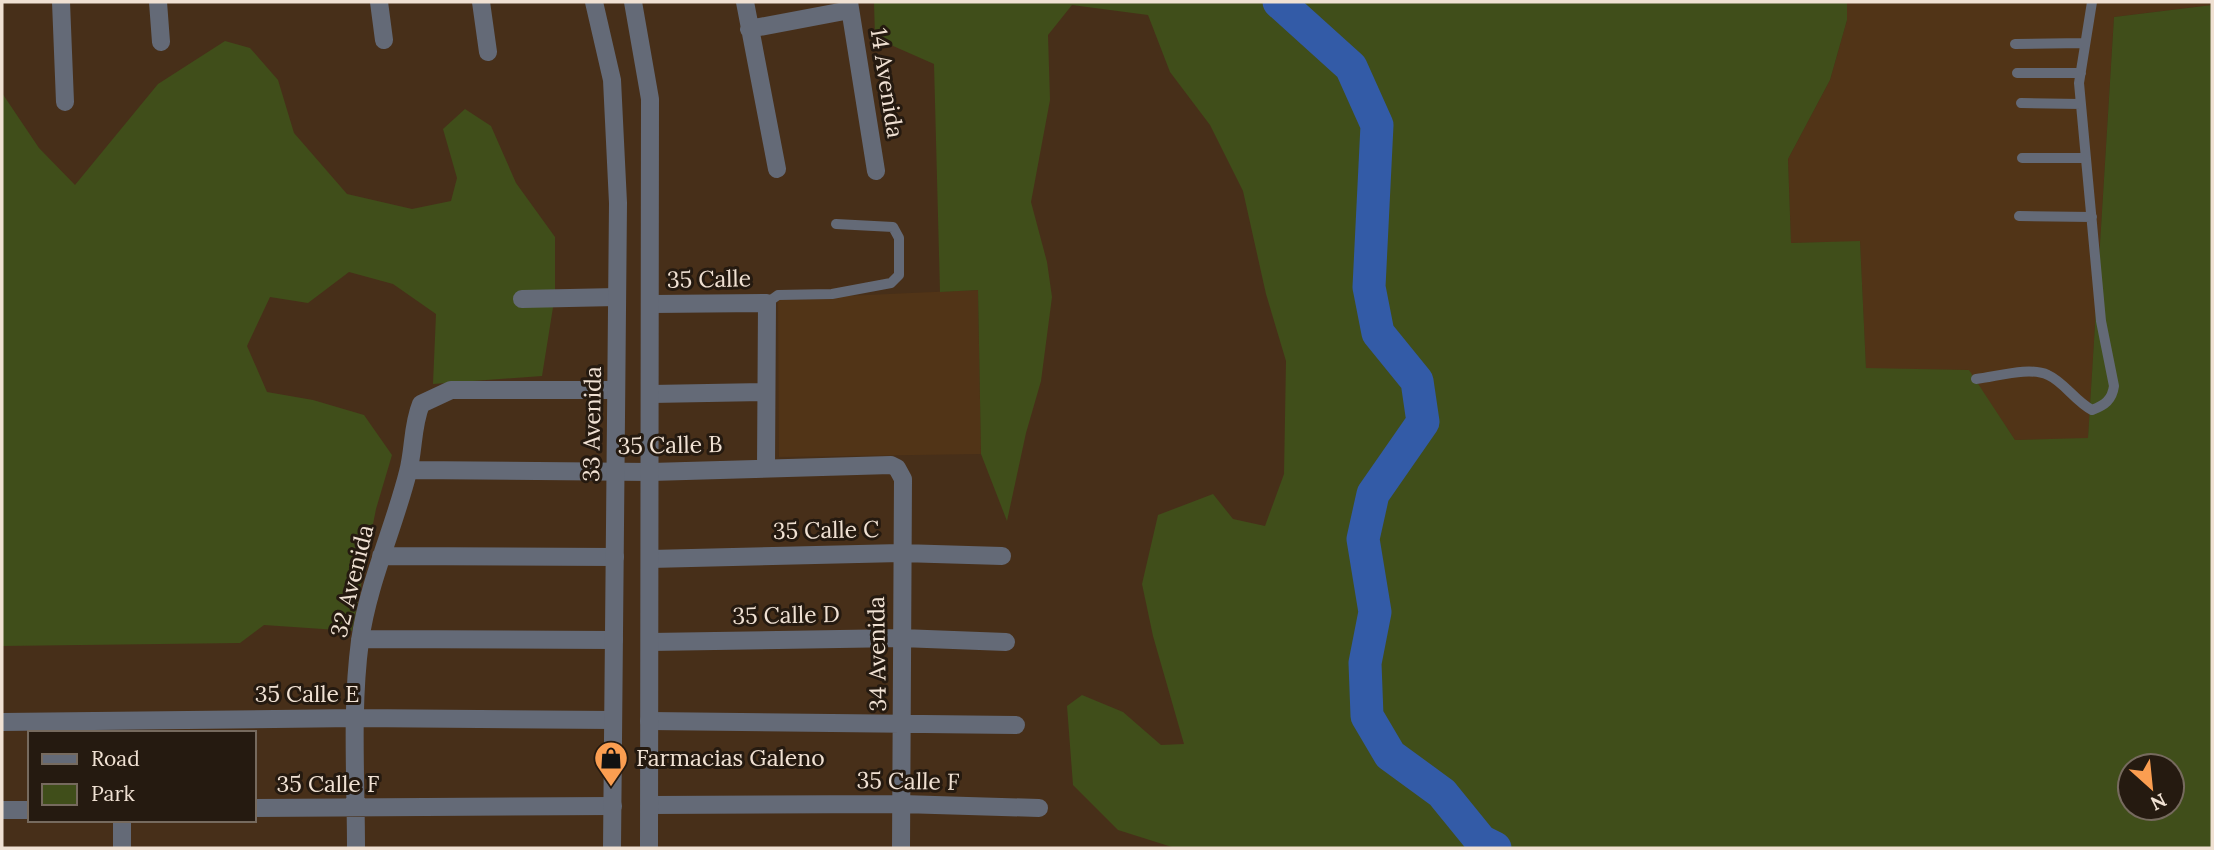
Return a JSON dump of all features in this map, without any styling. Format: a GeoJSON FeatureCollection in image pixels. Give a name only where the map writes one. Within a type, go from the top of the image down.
{"type":"FeatureCollection","features":[{"type":"Feature","properties":{"kind":"street"},"geometry":{"type":"LineString","coordinates":[[61,2],[65,102]]}},
{"type":"Feature","properties":{"kind":"street"},"geometry":{"type":"LineString","coordinates":[[158,2],[161,42]]}},
{"type":"Feature","properties":{"kind":"street"},"geometry":{"type":"LineString","coordinates":[[379,2],[384,40]]}},
{"type":"Feature","properties":{"kind":"street"},"geometry":{"type":"LineString","coordinates":[[481,2],[488,52]]}},
{"type":"Feature","properties":{"kind":"street","name":"33 Avenida"},"geometry":{"type":"LineString","coordinates":[[594,2],[612,80],[618,203],[612,848]]}},
{"type":"Feature","properties":{"kind":"street"},"geometry":{"type":"LineString","coordinates":[[633,2],[650,99],[652,304],[649,848]]}},
{"type":"Feature","properties":{"kind":"street"},"geometry":{"type":"LineString","coordinates":[[745,2],[777,169]]}},
{"type":"Feature","properties":{"kind":"street"},"geometry":{"type":"LineString","coordinates":[[749,29],[850,6]]}},
{"type":"Feature","properties":{"kind":"street","name":"14 Avenida"},"geometry":{"type":"LineString","coordinates":[[850,6],[876,172]]}},
{"type":"Feature","properties":{"kind":"street"},"geometry":{"type":"LineString","coordinates":[[523,299],[617,297]]}},
{"type":"Feature","properties":{"kind":"street"},"geometry":{"type":"LineString","coordinates":[[766,467],[767,303]]}},
{"type":"Feature","properties":{"kind":"street","name":"35 Calle"},"geometry":{"type":"LineString","coordinates":[[652,304],[767,303]]}},
{"type":"Feature","properties":{"kind":"street","name":"32 Avenida"},"geometry":{"type":"LineString","coordinates":[[356,848],[355,718],[360,639],[381,556],[409,470],[415,419],[421,404],[451,390],[616,390]]}},
{"type":"Feature","properties":{"kind":"street"},"geometry":{"type":"LineString","coordinates":[[651,394],[766,392]]}},
{"type":"Feature","properties":{"kind":"street","name":"35 Calle B"},"geometry":{"type":"LineString","coordinates":[[409,470],[651,472],[891,465]]}},
{"type":"Feature","properties":{"kind":"street","name":"34 Avenida"},"geometry":{"type":"LineString","coordinates":[[891,465],[897,468],[903,479],[901,848]]}},
{"type":"Feature","properties":{"kind":"street","name":"35 Calle C"},"geometry":{"type":"LineString","coordinates":[[650,559],[901,553],[1002,556]]}},
{"type":"Feature","properties":{"kind":"street"},"geometry":{"type":"LineString","coordinates":[[381,556],[615,557]]}},
{"type":"Feature","properties":{"kind":"street","name":"35 Calle D"},"geometry":{"type":"LineString","coordinates":[[650,642],[901,638],[1006,642]]}},
{"type":"Feature","properties":{"kind":"street"},"geometry":{"type":"LineString","coordinates":[[360,639],[614,640]]}},
{"type":"Feature","properties":{"kind":"street","name":"35 Calle E"},"geometry":{"type":"LineString","coordinates":[[2,722],[125,727],[355,718],[613,720]]}},
{"type":"Feature","properties":{"kind":"street"},"geometry":{"type":"LineString","coordinates":[[649,721],[1016,725]]}},
{"type":"Feature","properties":{"kind":"street","name":"35 Calle F"},"geometry":{"type":"LineString","coordinates":[[650,806],[902,804],[1039,808]]}},
{"type":"Feature","properties":{"kind":"street","name":"35 Calle F"},"geometry":{"type":"LineString","coordinates":[[256,808],[612,806]]}},
{"type":"Feature","properties":{"kind":"street"},"geometry":{"type":"LineString","coordinates":[[2,810],[28,810]]}},
{"type":"Feature","properties":{"kind":"street"},"geometry":{"type":"LineString","coordinates":[[122,822],[122,848]]}},
{"type":"Feature","properties":{"kind":"lane"},"geometry":{"type":"LineString","coordinates":[[1976,379],[2037,373],[2049,375],[2078,403],[2092,410],[2104,405],[2113,396],[2111,368],[2101,321],[2081,103],[2084,43],[2092,2]]}},
{"type":"Feature","properties":{"kind":"lane"},"geometry":{"type":"LineString","coordinates":[[2015,44],[2084,43]]}},
{"type":"Feature","properties":{"kind":"lane"},"geometry":{"type":"LineString","coordinates":[[2017,73],[2081,73]]}},
{"type":"Feature","properties":{"kind":"lane"},"geometry":{"type":"LineString","coordinates":[[2021,103],[2081,103]]}},
{"type":"Feature","properties":{"kind":"lane"},"geometry":{"type":"LineString","coordinates":[[2022,158],[2086,158]]}},
{"type":"Feature","properties":{"kind":"lane"},"geometry":{"type":"LineString","coordinates":[[2019,216],[2092,217]]}},
{"type":"Feature","properties":{"kind":"lane"},"geometry":{"type":"LineString","coordinates":[[767,303],[778,295],[839,293],[895,280],[899,275],[900,238],[893,227],[836,225]]}},
{"type":"Feature","properties":{"kind":"shaded area"},"geometry":{"type":"Polygon","coordinates":[[[1847,2],[2212,2],[2212,5],[2114,17],[2088,439],[2015,440],[1968,370],[1866,369],[1860,242],[1791,243],[1788,159],[1830,80],[1847,20],[1847,2]]]}},
{"type":"Feature","properties":{"kind":"shaded area"},"geometry":{"type":"Polygon","coordinates":[[[978,290],[981,454],[779,457],[778,299],[978,290]]]}},
{"type":"Feature","properties":{"kind":"green space"},"geometry":{"type":"Polygon","coordinates":[[[874,2],[1847,2],[1847,20],[1830,80],[1788,159],[1791,243],[1860,241],[1866,368],[1969,370],[2015,440],[2088,438],[2114,17],[2212,5],[2212,848],[1175,848],[1118,830],[1073,785],[1067,706],[1082,695],[1123,712],[1161,745],[1184,744],[1153,636],[1142,584],[1158,515],[1213,494],[1233,519],[1265,526],[1284,474],[1286,361],[1266,294],[1243,191],[1210,125],[1170,72],[1148,15],[1072,5],[1048,35],[1050,100],[1031,202],[1047,262],[1052,297],[1041,381],[1026,433],[1007,521],[981,454],[978,290],[940,292],[934,64],[875,38],[874,2]]]}},
{"type":"Feature","properties":{"kind":"green space"},"geometry":{"type":"Polygon","coordinates":[[[225,41],[250,48],[278,80],[294,133],[347,194],[412,209],[451,201],[457,178],[443,129],[465,109],[491,126],[516,183],[555,237],[555,295],[542,376],[433,384],[436,314],[393,284],[349,272],[308,303],[270,297],[247,346],[267,392],[313,400],[364,415],[392,455],[376,509],[352,631],[264,625],[240,643],[2,646],[2,93],[39,148],[75,185],[158,84],[225,41]]]}},
{"type":"Feature","properties":{"kind":"waterway"},"geometry":{"type":"LineString","coordinates":[[1279,2],[1351,67],[1377,125],[1369,287],[1378,333],[1417,381],[1423,422],[1373,494],[1363,539],[1375,612],[1365,663],[1367,716],[1390,755],[1442,793],[1481,841],[1495,848]]}},
{"type":"Feature","properties":{"kind":"place","name":"Farmacias Galeno"},"geometry":{"type":"Point","coordinates":[611,788]}}]}
